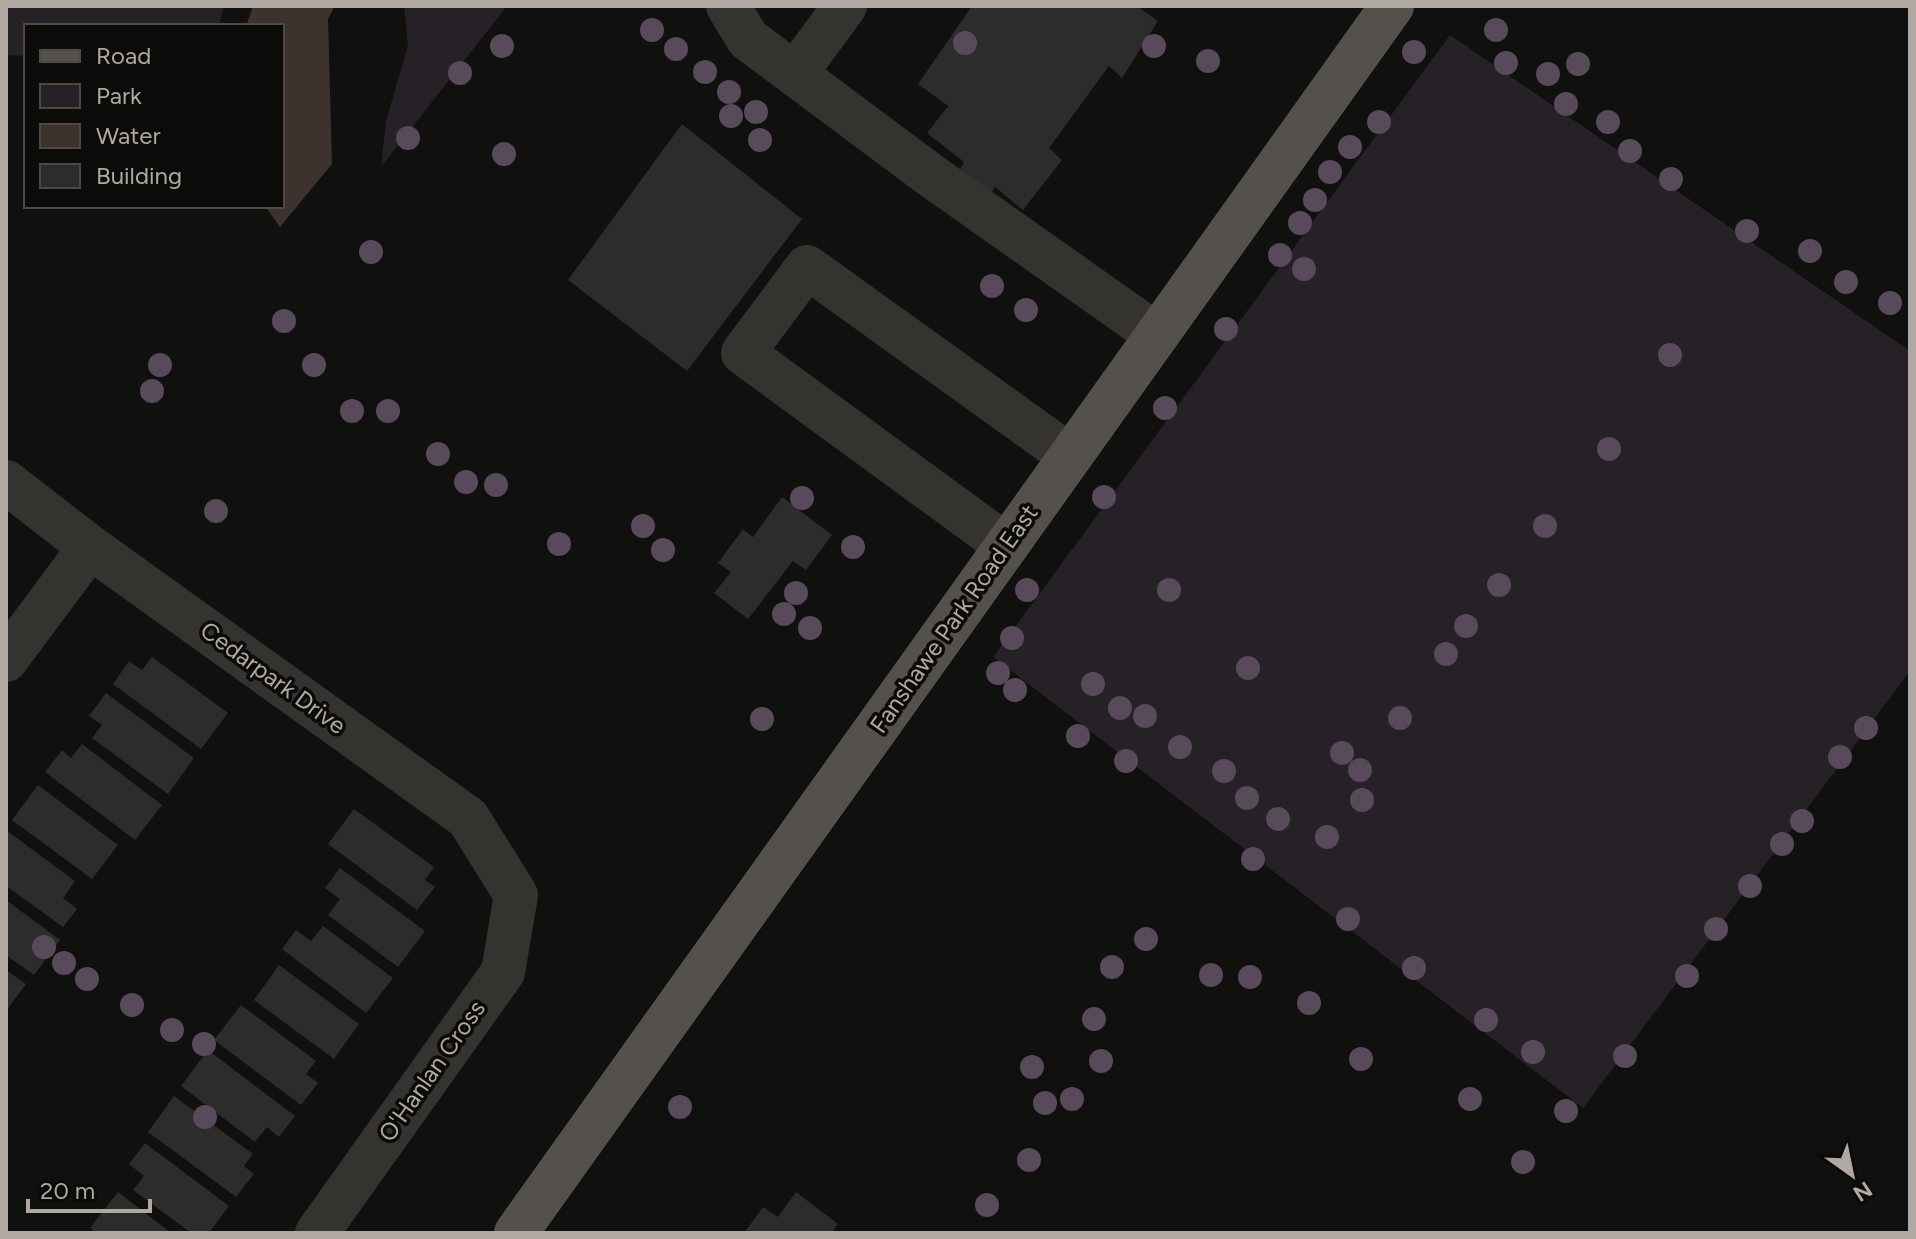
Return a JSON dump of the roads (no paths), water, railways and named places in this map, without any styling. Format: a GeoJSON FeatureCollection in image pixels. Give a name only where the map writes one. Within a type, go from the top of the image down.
{"type":"FeatureCollection","features":[{"type":"Feature","properties":{"kind":"main road","name":"Fanshawe Park Road East"},"geometry":{"type":"LineString","coordinates":[[516,1233],[1392,6]]}},
{"type":"Feature","properties":{"kind":"street"},"geometry":{"type":"LineString","coordinates":[[728,6],[748,39],[933,177],[1157,335]]}},
{"type":"Feature","properties":{"kind":"street"},"geometry":{"type":"LineString","coordinates":[[795,74],[845,6]]}},
{"type":"Feature","properties":{"kind":"street"},"geometry":{"type":"LineString","coordinates":[[1007,546],[743,353],[807,267],[1070,456]]}},
{"type":"Feature","properties":{"kind":"street","name":"Cedarpark Drive"},"geometry":{"type":"LineString","coordinates":[[6,482],[90,547],[468,818],[516,895]]}},
{"type":"Feature","properties":{"kind":"street"},"geometry":{"type":"LineString","coordinates":[[6,660],[90,547]]}},
{"type":"Feature","properties":{"kind":"street","name":"O'Hanlan Cross"},"geometry":{"type":"LineString","coordinates":[[317,1233],[503,972],[516,895]]}},
{"type":"Feature","properties":{"kind":"water"},"geometry":{"type":"Polygon","coordinates":[[[253,6],[335,6],[328,19],[332,164],[280,227],[266,208],[284,208],[284,24],[247,24],[253,6]]]}}]}
